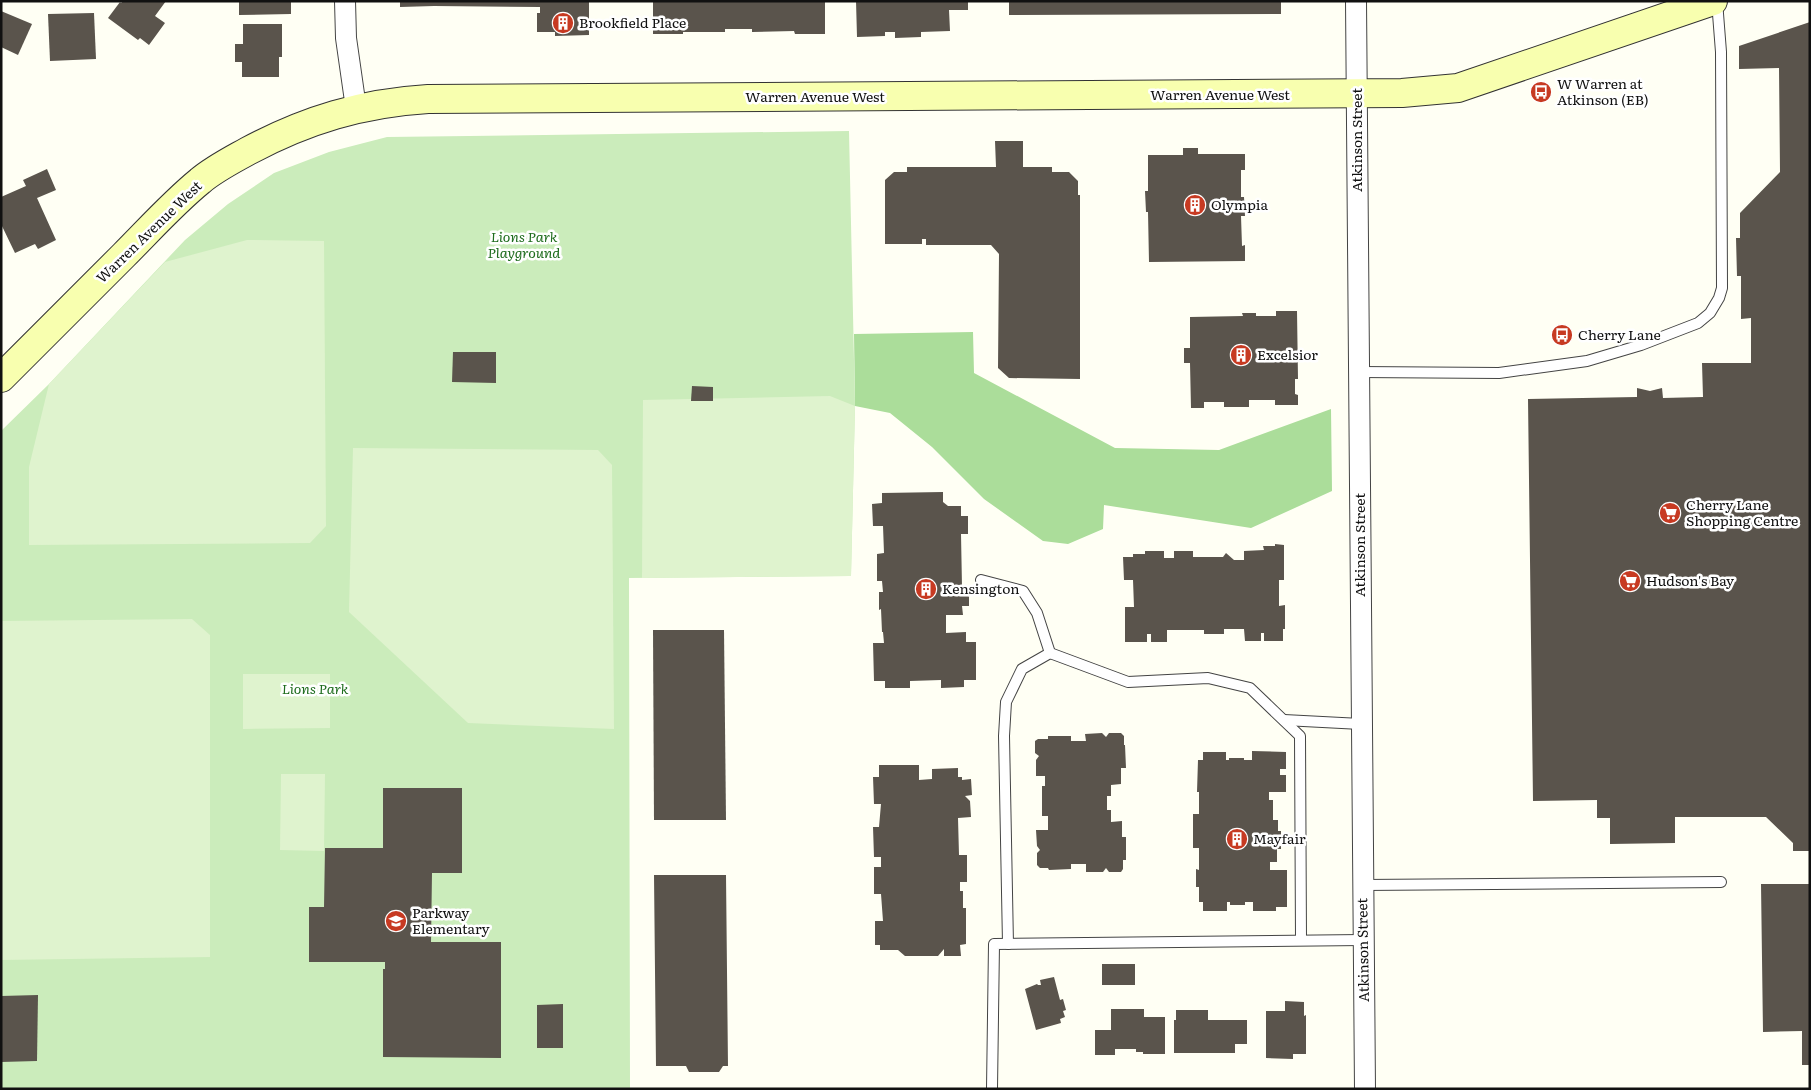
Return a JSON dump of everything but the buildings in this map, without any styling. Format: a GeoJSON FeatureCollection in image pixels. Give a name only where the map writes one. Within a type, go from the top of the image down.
{"type":"FeatureCollection","features":[{"type":"Feature","properties":{"kind":"street"},"geometry":{"type":"LineString","coordinates":[[345,1],[346,38],[356,108]]}},
{"type":"Feature","properties":{"kind":"street","name":"Atkinson Street"},"geometry":{"type":"LineString","coordinates":[[1356,1],[1364,1089]]}},
{"type":"Feature","properties":{"kind":"street","name":"Warren Avenue West"},"geometry":{"type":"LineString","coordinates":[[1,378],[170,208],[201,180],[264,143],[315,120],[356,108],[398,101],[428,99],[1402,93],[1458,88],[1713,1]]}},
{"type":"Feature","properties":{"kind":"lane"},"geometry":{"type":"LineString","coordinates":[[1358,372],[1499,373],[1587,361],[1641,345],[1698,323],[1710,313],[1719,298],[1722,288],[1721,52],[1718,1]]}},
{"type":"Feature","properties":{"kind":"lane"},"geometry":{"type":"LineString","coordinates":[[981,580],[1023,591],[1037,613],[1050,652]]}},
{"type":"Feature","properties":{"kind":"lane"},"geometry":{"type":"LineString","coordinates":[[1050,652],[1128,682],[1208,678],[1250,688],[1300,736],[1301,940]]}},
{"type":"Feature","properties":{"kind":"lane"},"geometry":{"type":"LineString","coordinates":[[1008,944],[1004,736],[1006,702],[1022,669],[1050,652]]}},
{"type":"Feature","properties":{"kind":"lane"},"geometry":{"type":"LineString","coordinates":[[1284,720],[1361,724]]}},
{"type":"Feature","properties":{"kind":"lane"},"geometry":{"type":"LineString","coordinates":[[1363,886],[1721,882]]}},
{"type":"Feature","properties":{"kind":"lane"},"geometry":{"type":"LineString","coordinates":[[992,1089],[994,944],[1363,940]]}},
{"type":"Feature","properties":{"kind":"green space","name":"Lions Park"},"geometry":{"type":"Polygon","coordinates":[[[849,131],[855,406],[851,576],[629,578],[630,1089],[1,1089],[1,431],[49,384],[185,240],[228,204],[274,173],[329,152],[387,137],[849,131]]]}},
{"type":"Feature","properties":{"kind":"green space"},"geometry":{"type":"Polygon","coordinates":[[[247,240],[324,241],[326,526],[310,543],[29,545],[29,467],[49,384],[165,262],[247,240]]]}},
{"type":"Feature","properties":{"kind":"green space"},"geometry":{"type":"Polygon","coordinates":[[[973,332],[974,373],[1115,448],[1219,450],[1331,409],[1332,491],[1251,528],[1104,505],[1103,529],[1068,544],[1043,541],[984,499],[932,447],[890,413],[855,406],[854,334],[973,332]]]}},
{"type":"Feature","properties":{"kind":"green space"},"geometry":{"type":"Polygon","coordinates":[[[830,396],[855,406],[851,576],[642,578],[643,400],[830,396]]]}},
{"type":"Feature","properties":{"kind":"green space"},"geometry":{"type":"Polygon","coordinates":[[[353,448],[598,450],[612,465],[614,729],[468,723],[349,612],[353,448]]]}},
{"type":"Feature","properties":{"kind":"green space"},"geometry":{"type":"Polygon","coordinates":[[[192,619],[210,635],[210,957],[1,960],[1,621],[192,619]]]}},
{"type":"Feature","properties":{"kind":"green space"},"geometry":{"type":"Polygon","coordinates":[[[243,674],[330,674],[330,728],[243,729],[243,674]]]}},
{"type":"Feature","properties":{"kind":"green space"},"geometry":{"type":"Polygon","coordinates":[[[281,774],[325,774],[324,851],[280,850],[281,774]]]}},
{"type":"Feature","properties":{"kind":"place","name":"Brookfield Place"},"geometry":{"type":"Point","coordinates":[563,23]}},
{"type":"Feature","properties":{"kind":"place","name":"W Warren at Atkinson (EB)"},"geometry":{"type":"Point","coordinates":[1541,92]}},
{"type":"Feature","properties":{"kind":"place","name":"Olympia"},"geometry":{"type":"Point","coordinates":[1195,205]}},
{"type":"Feature","properties":{"kind":"place","name":"Cherry Lane"},"geometry":{"type":"Point","coordinates":[1562,335]}},
{"type":"Feature","properties":{"kind":"place","name":"Excelsior"},"geometry":{"type":"Point","coordinates":[1241,355]}},
{"type":"Feature","properties":{"kind":"place","name":"Cherry Lane Shopping Centre"},"geometry":{"type":"Point","coordinates":[1670,513]}},
{"type":"Feature","properties":{"kind":"place","name":"Hudson's Bay"},"geometry":{"type":"Point","coordinates":[1630,581]}},
{"type":"Feature","properties":{"kind":"place","name":"Kensington"},"geometry":{"type":"Point","coordinates":[926,589]}},
{"type":"Feature","properties":{"kind":"place","name":"Mayfair"},"geometry":{"type":"Point","coordinates":[1237,839]}},
{"type":"Feature","properties":{"kind":"place","name":"Parkway Elementary"},"geometry":{"type":"Point","coordinates":[396,921]}},
{"type":"Feature","properties":{"kind":"park label","name":"Lions Park Playground"},"geometry":{"type":"Point","coordinates":[524,246]}}]}
